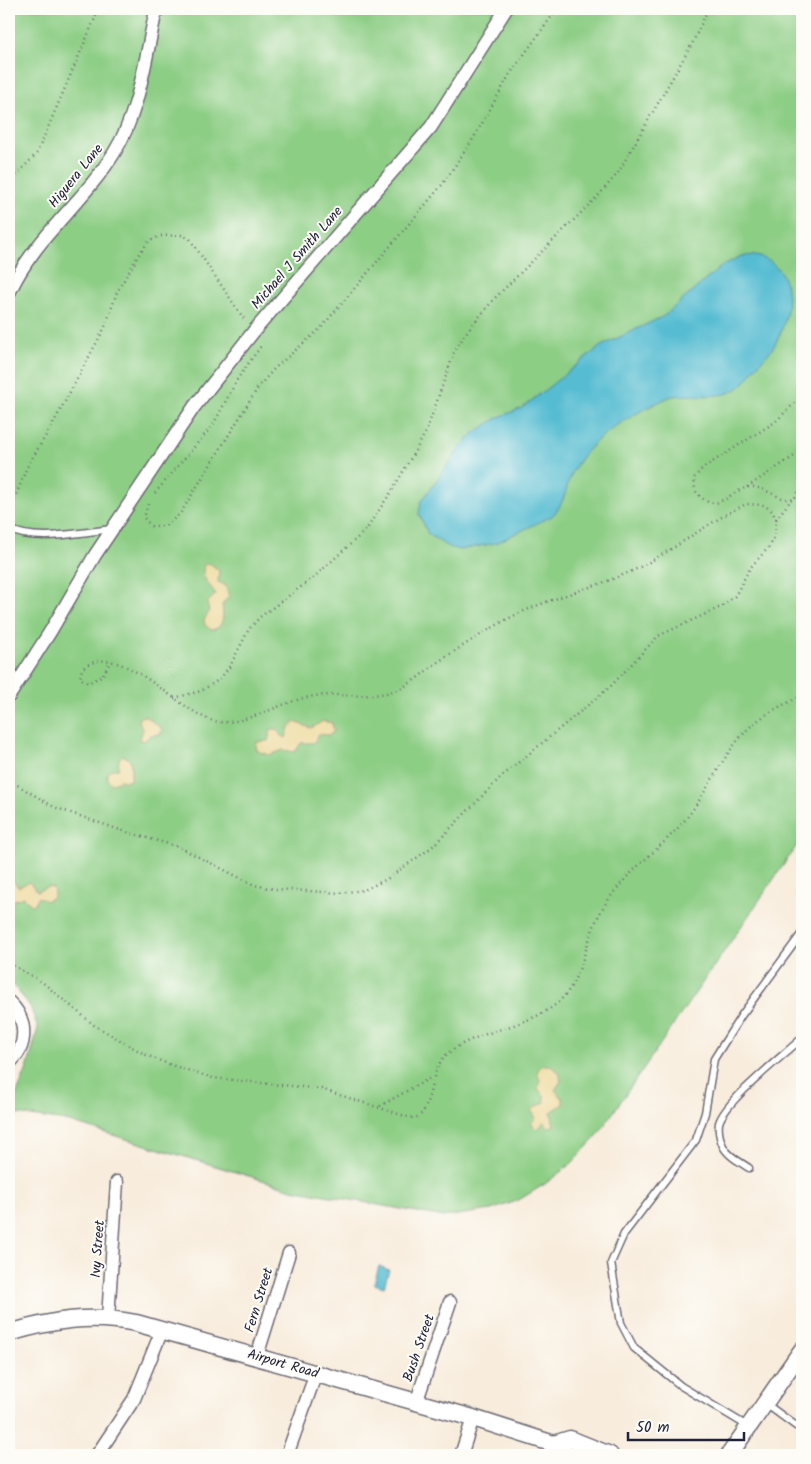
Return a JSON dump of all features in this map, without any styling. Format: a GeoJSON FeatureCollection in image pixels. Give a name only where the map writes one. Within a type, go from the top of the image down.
{"type":"FeatureCollection","features":[{"type":"Feature","properties":{"kind":"street","name":"Higuera Lane"},"geometry":{"type":"LineString","coordinates":[[9,293],[18,273],[34,250],[114,153],[134,105],[155,14],[159,9]]}},
{"type":"Feature","properties":{"kind":"street","name":"Michael J Smith Lane"},"geometry":{"type":"LineString","coordinates":[[9,696],[112,529],[194,407],[254,331],[430,127],[506,9]]}},
{"type":"Feature","properties":{"kind":"street"},"geometry":{"type":"LineString","coordinates":[[9,1002],[15,1008],[23,1025],[23,1044],[9,1063]]}},
{"type":"Feature","properties":{"kind":"street","name":"Ivy Street"},"geometry":{"type":"LineString","coordinates":[[108,1318],[117,1182]]}},
{"type":"Feature","properties":{"kind":"street","name":"Fern Street"},"geometry":{"type":"LineString","coordinates":[[257,1356],[289,1253]]}},
{"type":"Feature","properties":{"kind":"street","name":"Bush Street"},"geometry":{"type":"LineString","coordinates":[[416,1403],[450,1302]]}},
{"type":"Feature","properties":{"kind":"street","name":"Airport Road"},"geometry":{"type":"LineString","coordinates":[[9,1333],[71,1319],[108,1318],[162,1330],[257,1356],[473,1418],[554,1444],[570,1439],[610,1455]]}},
{"type":"Feature","properties":{"kind":"street"},"geometry":{"type":"LineString","coordinates":[[97,1455],[116,1430],[134,1399],[162,1330]]}},
{"type":"Feature","properties":{"kind":"street"},"geometry":{"type":"LineString","coordinates":[[729,1455],[765,1404],[800,1360]]}},
{"type":"Feature","properties":{"kind":"street"},"geometry":{"type":"LineString","coordinates":[[287,1455],[316,1373]]}},
{"type":"Feature","properties":{"kind":"street"},"geometry":{"type":"LineString","coordinates":[[461,1455],[473,1418]]}},
{"type":"Feature","properties":{"kind":"street","name":"Airport Road"},"geometry":{"type":"LineString","coordinates":[[554,1444],[558,1450],[567,1455]]}},
{"type":"Feature","properties":{"kind":"lane"},"geometry":{"type":"LineString","coordinates":[[9,529],[18,534],[34,536],[112,529]]}},
{"type":"Feature","properties":{"kind":"lane"},"geometry":{"type":"LineString","coordinates":[[749,1427],[682,1386],[634,1348],[621,1323],[611,1263],[624,1234],[696,1140],[705,1113],[714,1059],[741,1016],[802,933]]}},
{"type":"Feature","properties":{"kind":"lane"},"geometry":{"type":"LineString","coordinates":[[749,1168],[730,1155],[723,1147],[719,1124],[731,1104],[802,1038]]}},
{"type":"Feature","properties":{"kind":"lane"},"geometry":{"type":"LineString","coordinates":[[765,1404],[796,1426]]}},
{"type":"Feature","properties":{"kind":"path"},"geometry":{"type":"LineString","coordinates":[[9,183],[37,152],[99,9]]}},
{"type":"Feature","properties":{"kind":"path"},"geometry":{"type":"LineString","coordinates":[[9,513],[26,467],[54,422],[105,327],[123,280],[149,242],[160,236],[171,234],[181,235],[190,239],[226,296],[261,338],[261,346],[241,374],[213,424],[148,503],[144,518],[151,526],[165,526],[180,514],[259,386],[275,368],[321,328],[442,185],[473,139],[510,74],[557,9]]}},
{"type":"Feature","properties":{"kind":"path"},"geometry":{"type":"LineString","coordinates":[[173,698],[201,691],[220,679],[230,666],[249,629],[260,617],[313,578],[366,530],[394,489],[426,432],[454,353],[465,334],[494,299],[598,196],[618,173],[694,42],[708,9]]}},
{"type":"Feature","properties":{"kind":"path"},"geometry":{"type":"LineString","coordinates":[[802,396],[775,422],[703,468],[694,478],[695,490],[700,496],[713,503],[722,502],[779,469],[802,451]]}},
{"type":"Feature","properties":{"kind":"path"},"geometry":{"type":"LineString","coordinates":[[776,519],[791,500],[797,496],[802,486],[799,462],[802,456]]}},
{"type":"Feature","properties":{"kind":"path"},"geometry":{"type":"LineString","coordinates":[[739,491],[752,487],[791,500]]}},
{"type":"Feature","properties":{"kind":"path"},"geometry":{"type":"LineString","coordinates":[[9,780],[54,807],[120,830],[179,847],[259,887],[339,893],[364,890],[387,879],[432,847],[500,777],[610,686],[658,636],[710,613],[730,601],[742,587],[750,568],[773,541],[777,529],[776,519],[772,511],[764,505],[746,504],[632,570],[541,604],[503,622],[455,651],[412,682],[394,691],[357,696],[309,697],[284,704],[252,717],[223,722],[202,716],[134,670],[110,661],[89,664],[82,669],[80,678],[88,683],[98,679],[110,661]]}},
{"type":"Feature","properties":{"kind":"path"},"geometry":{"type":"LineString","coordinates":[[9,964],[42,982],[94,1025],[146,1055],[170,1066],[213,1078],[321,1089],[411,1118],[420,1116],[425,1110],[433,1076],[441,1061],[451,1051],[539,1014],[565,995],[575,977],[598,916],[614,890],[685,820],[746,730],[770,712],[802,696]]}},
{"type":"Feature","properties":{"kind":"path"},"geometry":{"type":"LineString","coordinates":[[380,1107],[433,1076]]}},
{"type":"Feature","properties":{"kind":"green space"},"geometry":{"type":"Polygon","coordinates":[[[9,9],[802,9],[802,838],[597,1136],[573,1162],[545,1184],[517,1201],[491,1210],[444,1217],[292,1189],[66,1121],[9,1113],[28,1066],[38,1028],[30,1006],[9,980],[9,9]]]}},
{"type":"Feature","properties":{"kind":"sand"},"geometry":{"type":"Polygon","coordinates":[[[207,563],[219,571],[218,582],[225,585],[229,596],[222,605],[223,617],[221,624],[211,630],[205,625],[204,620],[209,612],[207,603],[216,594],[203,574],[204,565],[207,563]]]}},
{"type":"Feature","properties":{"kind":"sand"},"geometry":{"type":"Polygon","coordinates":[[[142,716],[147,717],[162,729],[161,734],[151,735],[144,741],[139,740],[143,730],[138,719],[142,716]]]}},
{"type":"Feature","properties":{"kind":"sand"},"geometry":{"type":"Polygon","coordinates":[[[323,721],[332,723],[334,732],[328,735],[318,734],[314,743],[301,743],[295,752],[283,750],[270,755],[259,752],[256,748],[257,742],[268,741],[271,729],[277,729],[281,736],[286,738],[289,727],[295,722],[311,728],[323,721]]]}},
{"type":"Feature","properties":{"kind":"sand"},"geometry":{"type":"Polygon","coordinates":[[[123,755],[131,761],[131,780],[120,780],[111,784],[107,779],[107,773],[112,769],[118,769],[119,759],[123,755]]]}},
{"type":"Feature","properties":{"kind":"sand"},"geometry":{"type":"Polygon","coordinates":[[[12,879],[18,887],[29,882],[37,891],[48,887],[53,888],[52,898],[46,901],[38,897],[34,905],[30,904],[24,897],[11,901],[9,899],[9,880],[12,879]]]}},
{"type":"Feature","properties":{"kind":"sand"},"geometry":{"type":"Polygon","coordinates":[[[544,1065],[550,1065],[559,1072],[561,1081],[555,1090],[563,1099],[563,1104],[551,1112],[554,1126],[548,1127],[544,1121],[536,1129],[531,1123],[536,1118],[531,1110],[545,1102],[544,1095],[538,1089],[540,1080],[537,1073],[539,1068],[544,1065]]]}},
{"type":"Feature","properties":{"kind":"water"},"geometry":{"type":"Polygon","coordinates":[[[742,256],[753,256],[771,262],[784,279],[788,299],[785,320],[777,340],[740,387],[722,395],[669,397],[628,418],[602,436],[581,458],[570,477],[560,506],[552,516],[496,543],[460,550],[448,547],[428,534],[419,514],[421,502],[459,449],[474,433],[499,417],[522,408],[601,346],[664,316],[723,265],[742,256]]]}},
{"type":"Feature","properties":{"kind":"water"},"geometry":{"type":"Polygon","coordinates":[[[379,1266],[389,1270],[384,1287],[374,1284],[379,1266]]]}}]}
